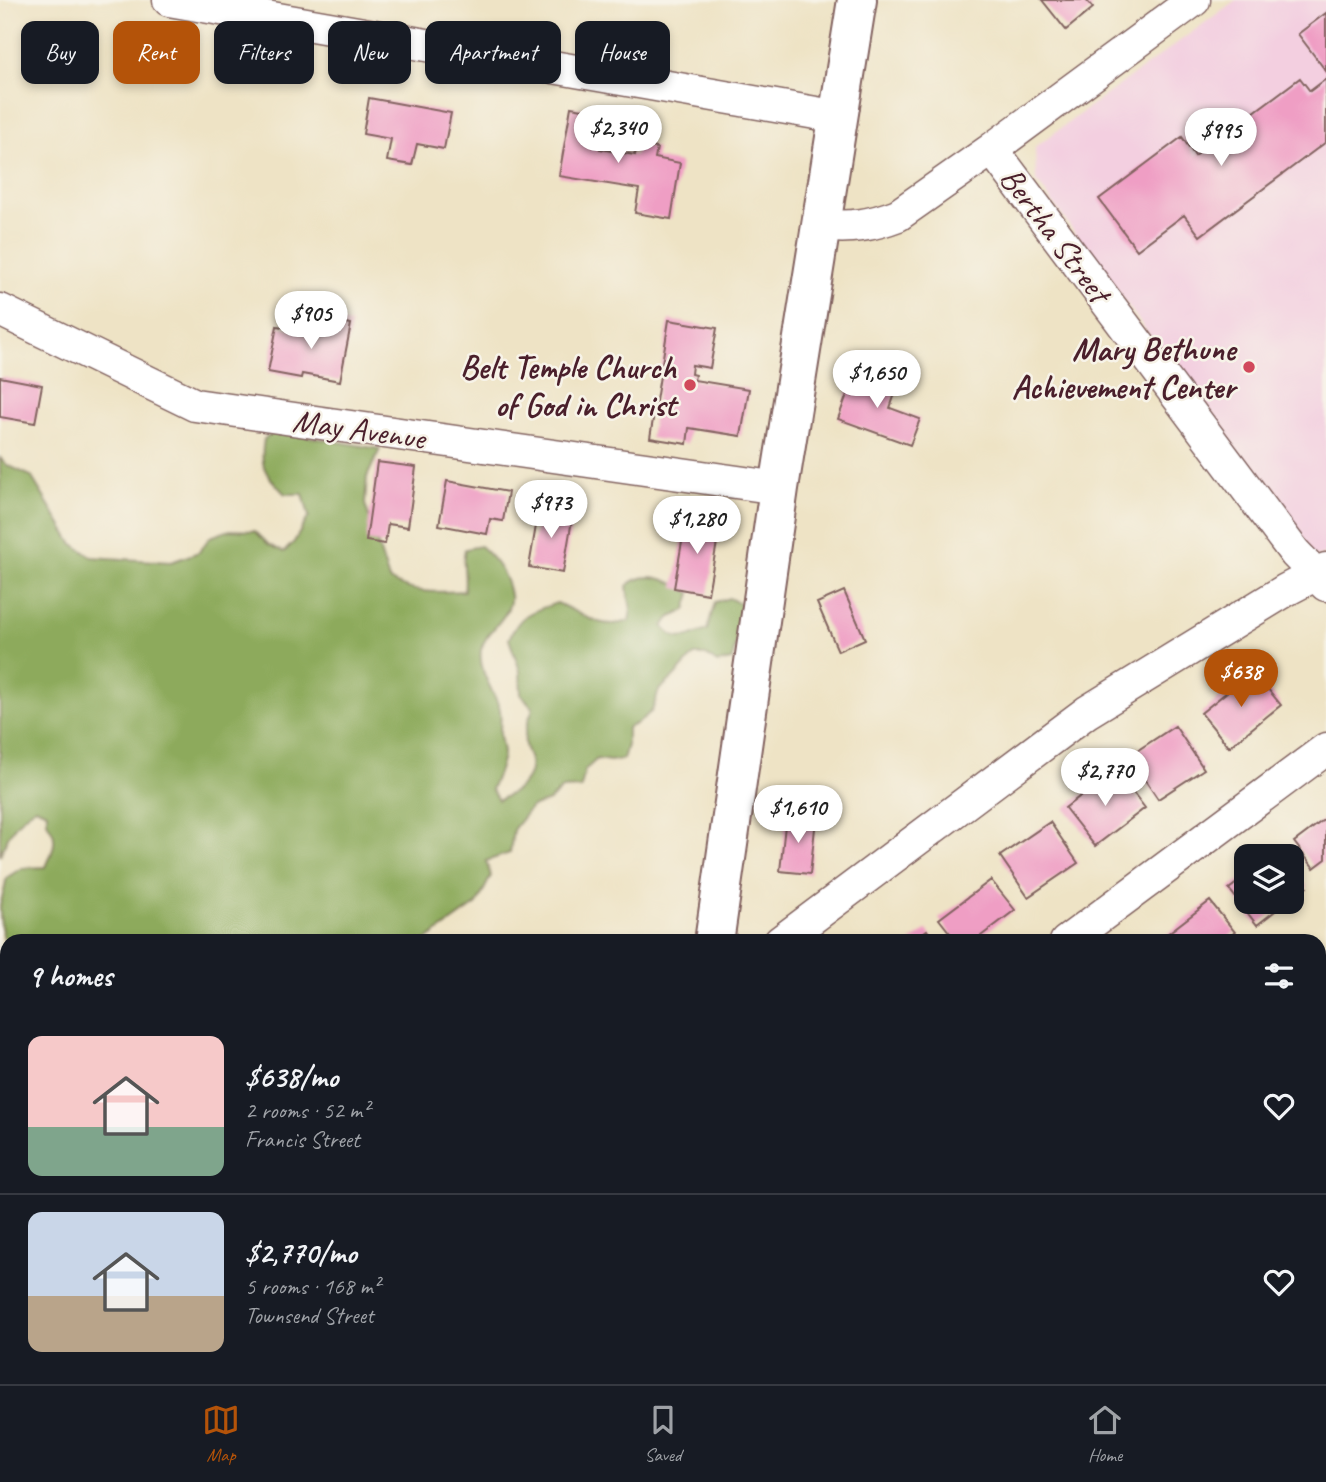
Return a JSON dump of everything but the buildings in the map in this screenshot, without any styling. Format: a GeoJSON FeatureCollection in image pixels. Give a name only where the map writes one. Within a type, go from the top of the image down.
{"type":"FeatureCollection","features":[{"type":"Feature","properties":{"kind":"street"},"geometry":{"type":"LineString","coordinates":[[169,0],[839,117]]}},
{"type":"Feature","properties":{"kind":"street"},"geometry":{"type":"LineString","coordinates":[[715,934],[779,488],[857,0]]}},
{"type":"Feature","properties":{"kind":"street"},"geometry":{"type":"LineString","coordinates":[[822,225],[853,227],[898,215],[1194,0]]}},
{"type":"Feature","properties":{"kind":"street","name":"Bertha Street"},"geometry":{"type":"LineString","coordinates":[[992,149],[1294,553],[1323,577]]}},
{"type":"Feature","properties":{"kind":"street","name":"May Avenue"},"geometry":{"type":"LineString","coordinates":[[0,310],[195,404],[779,488]]}},
{"type":"Feature","properties":{"kind":"street"},"geometry":{"type":"LineString","coordinates":[[791,934],[1087,712],[1286,590],[1323,577]]}},
{"type":"Feature","properties":{"kind":"street"},"geometry":{"type":"LineString","coordinates":[[1077,934],[1326,749]]}},
{"type":"Feature","properties":{"kind":"shaded area","name":"Mary Bethune Achievement Center"},"geometry":{"type":"Polygon","coordinates":[[[1236,0],[1326,0],[1326,554],[1317,557],[1309,553],[1036,180],[1035,147],[1236,0]]]}},
{"type":"Feature","properties":{"kind":"green space"},"geometry":{"type":"Polygon","coordinates":[[[275,431],[380,449],[367,477],[365,504],[389,580],[417,590],[464,591],[465,549],[480,546],[499,568],[506,580],[510,603],[481,650],[484,672],[500,712],[503,754],[491,789],[498,800],[521,786],[529,775],[530,761],[525,740],[533,708],[521,694],[520,671],[509,639],[518,624],[528,615],[557,603],[601,623],[619,624],[629,621],[631,610],[627,586],[642,578],[659,578],[691,593],[686,610],[671,617],[663,626],[673,636],[683,638],[707,630],[715,602],[729,598],[741,604],[740,625],[732,660],[717,663],[706,655],[694,655],[659,690],[652,711],[627,728],[627,745],[623,759],[597,759],[585,770],[581,788],[562,789],[549,801],[531,807],[513,830],[510,853],[486,861],[491,876],[477,904],[435,934],[3,934],[0,906],[6,878],[22,868],[46,867],[54,842],[47,822],[47,812],[35,807],[13,829],[0,856],[0,458],[7,465],[31,476],[72,543],[92,557],[171,562],[199,552],[210,537],[230,530],[255,531],[269,545],[284,552],[294,542],[309,516],[303,494],[285,494],[265,470],[262,457],[264,439],[275,431]]]}},
{"type":"Feature","properties":{"kind":"place","name":"Mary Bethune Achievement Center"},"geometry":{"type":"Point","coordinates":[1249,367]}},
{"type":"Feature","properties":{"kind":"place","name":"Belt Temple Church of God in Christ"},"geometry":{"type":"Point","coordinates":[690,385]}}]}
